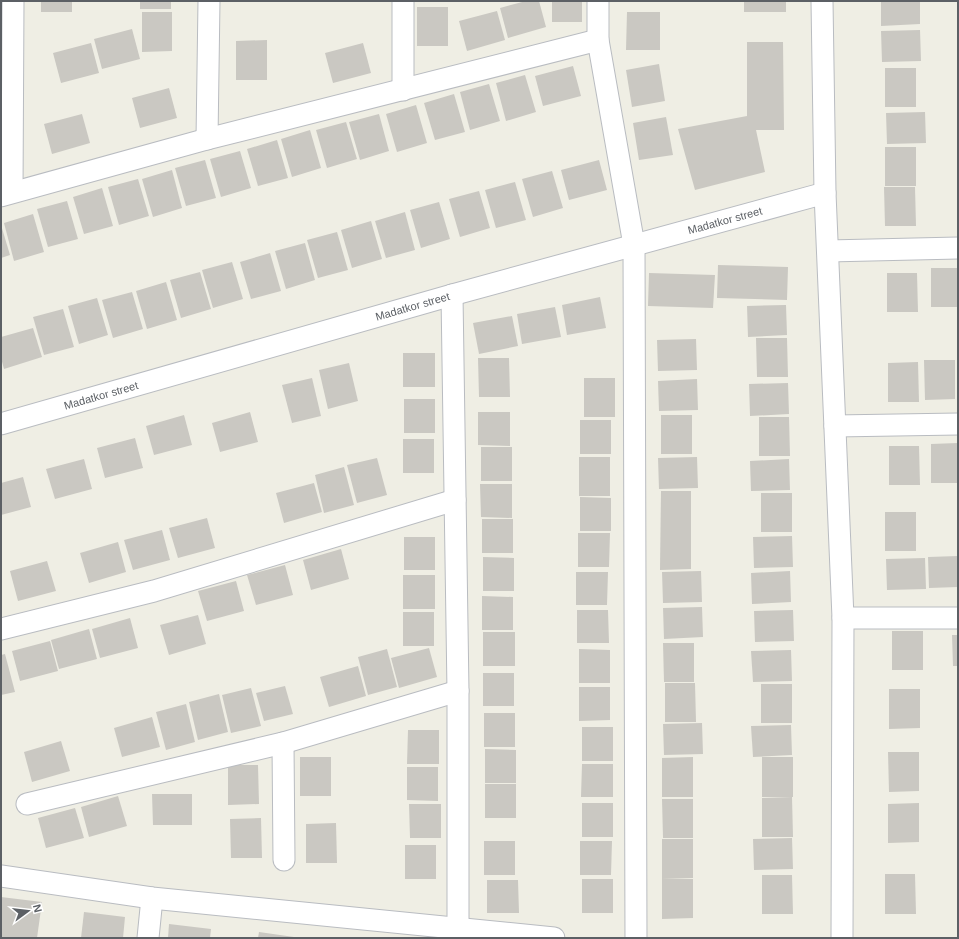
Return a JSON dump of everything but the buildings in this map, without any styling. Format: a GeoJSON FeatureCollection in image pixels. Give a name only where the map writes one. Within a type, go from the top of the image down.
{"type":"FeatureCollection","features":[{"type":"Feature","properties":{"kind":"street"},"geometry":{"type":"LineString","coordinates":[[13,1],[6,194],[207,139],[598,40]]}},
{"type":"Feature","properties":{"kind":"street"},"geometry":{"type":"LineString","coordinates":[[207,139],[209,1]]}},
{"type":"Feature","properties":{"kind":"street"},"geometry":{"type":"LineString","coordinates":[[403,1],[403,90]]}},
{"type":"Feature","properties":{"kind":"street"},"geometry":{"type":"LineString","coordinates":[[598,1],[598,40],[634,245],[636,938]]}},
{"type":"Feature","properties":{"kind":"street"},"geometry":{"type":"LineString","coordinates":[[822,1],[825,193],[843,618],[842,938]]}},
{"type":"Feature","properties":{"kind":"street","name":"Madatkor street"},"geometry":{"type":"LineString","coordinates":[[1,424],[452,295],[825,193]]}},
{"type":"Feature","properties":{"kind":"street"},"geometry":{"type":"LineString","coordinates":[[828,250],[958,248]]}},
{"type":"Feature","properties":{"kind":"street"},"geometry":{"type":"LineString","coordinates":[[452,295],[458,691],[458,928]]}},
{"type":"Feature","properties":{"kind":"street"},"geometry":{"type":"LineString","coordinates":[[835,426],[958,424]]}},
{"type":"Feature","properties":{"kind":"street"},"geometry":{"type":"LineString","coordinates":[[1,629],[154,591],[455,500]]}},
{"type":"Feature","properties":{"kind":"street"},"geometry":{"type":"LineString","coordinates":[[843,618],[958,618]]}},
{"type":"Feature","properties":{"kind":"street"},"geometry":{"type":"LineString","coordinates":[[26,804],[283,743],[458,691]]}},
{"type":"Feature","properties":{"kind":"street"},"geometry":{"type":"LineString","coordinates":[[283,743],[284,860]]}},
{"type":"Feature","properties":{"kind":"street"},"geometry":{"type":"LineString","coordinates":[[1,876],[152,898],[554,938]]}},
{"type":"Feature","properties":{"kind":"street"},"geometry":{"type":"LineString","coordinates":[[148,938],[152,898]]}}]}
